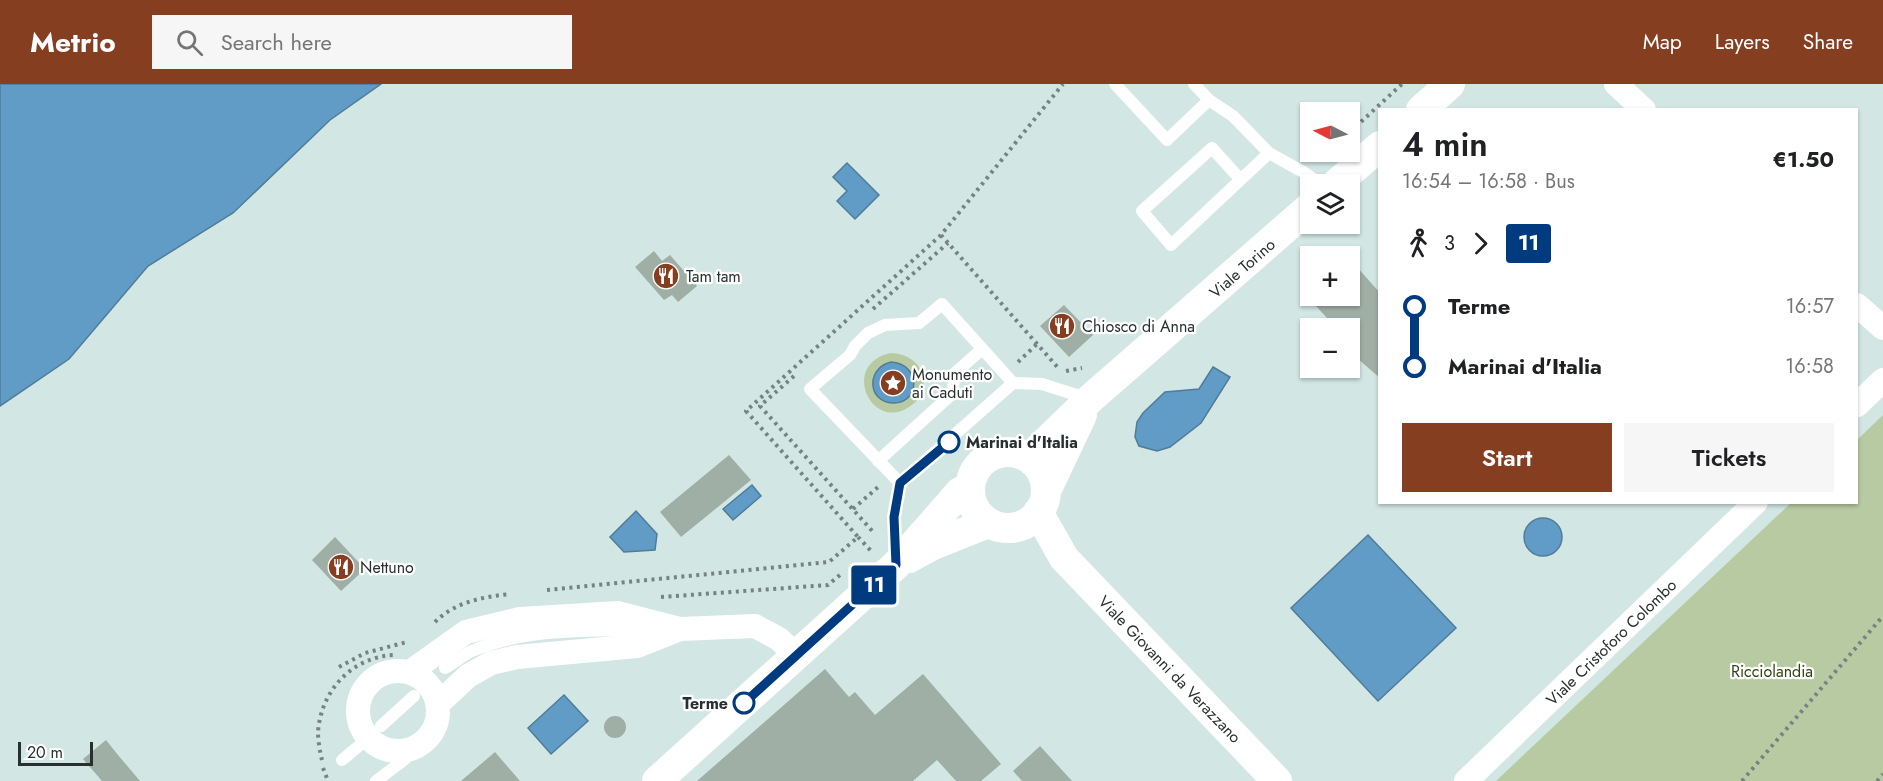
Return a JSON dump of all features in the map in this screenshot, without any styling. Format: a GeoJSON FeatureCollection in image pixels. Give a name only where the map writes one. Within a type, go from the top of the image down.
{"type":"FeatureCollection","features":[{"type":"Feature","properties":{"kind":"street"},"geometry":{"type":"LineString","coordinates":[[1423,108],[1450,84]]}},
{"type":"Feature","properties":{"kind":"street"},"geometry":{"type":"LineString","coordinates":[[1616,84],[1642,108]]}},
{"type":"Feature","properties":{"kind":"street"},"geometry":{"type":"LineString","coordinates":[[1348,174],[1378,148]]}},
{"type":"Feature","properties":{"kind":"street","name":"Viale Torino"},"geometry":{"type":"LineString","coordinates":[[1029,458],[1090,399],[1300,216]]}},
{"type":"Feature","properties":{"kind":"street"},"geometry":{"type":"LineString","coordinates":[[1858,306],[1883,328]]}},
{"type":"Feature","properties":{"kind":"street"},"geometry":{"type":"LineString","coordinates":[[1858,404],[1883,380]]}},
{"type":"Feature","properties":{"kind":"street","name":"Viale Torino"},"geometry":{"type":"LineString","coordinates":[[1042,501],[1090,399]]}},
{"type":"Feature","properties":{"kind":"street"},"geometry":{"type":"LineString","coordinates":[[886,555],[997,525],[1024,524],[1042,501],[1041,472],[1029,458],[1012,452],[995,453],[987,458],[975,470],[970,487],[972,503],[982,518],[997,525]]}},
{"type":"Feature","properties":{"kind":"street"},"geometry":{"type":"LineString","coordinates":[[657,781],[797,656],[886,555],[960,492],[970,487]]}},
{"type":"Feature","properties":{"kind":"street","name":"Viale Giovanni da Verazzano"},"geometry":{"type":"LineString","coordinates":[[1042,501],[1064,558]]}},
{"type":"Feature","properties":{"kind":"street","name":"Viale Cristoforo Colombo"},"geometry":{"type":"LineString","coordinates":[[1466,781],[1754,504]]}},
{"type":"Feature","properties":{"kind":"street","name":"Viale Giovanni da Verazzano"},"geometry":{"type":"LineString","coordinates":[[997,525],[1064,558],[1277,781]]}},
{"type":"Feature","properties":{"kind":"street"},"geometry":{"type":"LineString","coordinates":[[406,663],[435,693],[438,717],[434,730],[426,741],[402,752],[389,751],[377,746],[367,738],[361,727],[358,714],[359,701],[364,689],[384,673],[397,671],[406,663],[442,647],[466,632],[520,619],[618,613],[680,629],[755,626],[779,639],[797,656]]}},
{"type":"Feature","properties":{"kind":"street"},"geometry":{"type":"LineString","coordinates":[[438,704],[468,676],[491,663],[517,657],[637,646],[680,629]]}},
{"type":"Feature","properties":{"kind":"lane"},"geometry":{"type":"LineString","coordinates":[[1115,84],[1167,140],[1209,100]]}},
{"type":"Feature","properties":{"kind":"lane"},"geometry":{"type":"LineString","coordinates":[[1194,84],[1209,100],[1233,116],[1269,153],[1306,174]]}},
{"type":"Feature","properties":{"kind":"lane"},"geometry":{"type":"LineString","coordinates":[[1240,179],[1212,148],[1142,211],[1171,245],[1269,153]]}},
{"type":"Feature","properties":{"kind":"lane"},"geometry":{"type":"LineString","coordinates":[[900,483],[810,389],[850,355],[855,346],[868,333],[885,325],[919,323],[942,304],[1013,383]]}},
{"type":"Feature","properties":{"kind":"lane"},"geometry":{"type":"LineString","coordinates":[[878,461],[954,393],[954,374],[981,350]]}},
{"type":"Feature","properties":{"kind":"lane"},"geometry":{"type":"LineString","coordinates":[[886,555],[900,483],[1013,383],[1042,384],[1090,399]]}},
{"type":"Feature","properties":{"kind":"lane"},"geometry":{"type":"LineString","coordinates":[[445,668],[471,651],[509,639],[557,631],[680,629]]}},
{"type":"Feature","properties":{"kind":"lane"},"geometry":{"type":"LineString","coordinates":[[381,726],[414,696]]}},
{"type":"Feature","properties":{"kind":"lane"},"geometry":{"type":"LineString","coordinates":[[342,760],[360,745]]}},
{"type":"Feature","properties":{"kind":"lane"},"geometry":{"type":"LineString","coordinates":[[376,781],[404,760],[415,748]]}},
{"type":"Feature","properties":{"kind":"path"},"geometry":{"type":"LineString","coordinates":[[543,591],[829,562],[858,537],[746,411],[941,236],[1063,84]]}},
{"type":"Feature","properties":{"kind":"path"},"geometry":{"type":"LineString","coordinates":[[1360,123],[1402,84]]}},
{"type":"Feature","properties":{"kind":"path"},"geometry":{"type":"LineString","coordinates":[[941,236],[1062,372],[1082,369]]}},
{"type":"Feature","properties":{"kind":"path"},"geometry":{"type":"LineString","coordinates":[[868,313],[948,243]]}},
{"type":"Feature","properties":{"kind":"path"},"geometry":{"type":"LineString","coordinates":[[796,375],[760,406],[877,536]]}},
{"type":"Feature","properties":{"kind":"path"},"geometry":{"type":"LineString","coordinates":[[862,558],[886,555]]}},
{"type":"Feature","properties":{"kind":"path"},"geometry":{"type":"LineString","coordinates":[[649,598],[828,585],[845,571]]}},
{"type":"Feature","properties":{"kind":"path"},"geometry":{"type":"LineString","coordinates":[[430,626],[447,610],[483,597],[519,593]]}},
{"type":"Feature","properties":{"kind":"path"},"geometry":{"type":"LineString","coordinates":[[1742,781],[1883,616]]}},
{"type":"Feature","properties":{"kind":"path"},"geometry":{"type":"LineString","coordinates":[[339,667],[365,653],[393,647],[415,638]]}},
{"type":"Feature","properties":{"kind":"path"},"geometry":{"type":"LineString","coordinates":[[328,781],[321,756],[318,732],[326,702],[335,684],[355,666],[385,655],[406,663]]}},
{"type":"Feature","properties":{"kind":"path"},"geometry":{"type":"LineString","coordinates":[[1877,781],[1883,774]]}},
{"type":"Feature","properties":{"kind":"green space"},"geometry":{"type":"Polygon","coordinates":[[[890,353],[904,356],[916,363],[924,381],[922,392],[914,403],[896,412],[884,411],[874,404],[867,394],[864,382],[866,370],[875,360],[890,353]],[[877,369],[884,401],[899,402],[912,373],[877,369]]]}},
{"type":"Feature","properties":{"kind":"green space","name":"Ricciolandia"},"geometry":{"type":"Polygon","coordinates":[[[1883,415],[1883,781],[1496,781],[1790,504],[1858,504],[1858,439],[1883,415]]]}},
{"type":"Feature","properties":{"kind":"water"},"geometry":{"type":"Polygon","coordinates":[[[0,84],[381,84],[330,120],[233,213],[148,266],[69,359],[0,406],[0,84]]]}},
{"type":"Feature","properties":{"kind":"water"},"geometry":{"type":"Polygon","coordinates":[[[847,163],[879,195],[855,219],[837,201],[847,191],[833,177],[847,163]]]}},
{"type":"Feature","properties":{"kind":"water"},"geometry":{"type":"Polygon","coordinates":[[[891,362],[901,364],[912,376],[914,384],[912,391],[902,402],[884,401],[874,391],[874,377],[883,365],[891,362]],[[891,374],[887,377],[888,389],[895,391],[900,387],[902,381],[898,375],[891,374]]]}},
{"type":"Feature","properties":{"kind":"water"},"geometry":{"type":"Polygon","coordinates":[[[1213,367],[1230,377],[1201,423],[1170,447],[1157,451],[1139,446],[1135,437],[1137,422],[1143,413],[1165,392],[1199,389],[1213,367]]]}},
{"type":"Feature","properties":{"kind":"water"},"geometry":{"type":"Polygon","coordinates":[[[752,485],[761,496],[733,520],[723,509],[752,485]]]}},
{"type":"Feature","properties":{"kind":"water"},"geometry":{"type":"Polygon","coordinates":[[[636,511],[657,534],[655,550],[624,552],[610,537],[636,511]]]}},
{"type":"Feature","properties":{"kind":"water"},"geometry":{"type":"Polygon","coordinates":[[[1543,518],[1557,523],[1562,537],[1557,551],[1543,556],[1529,551],[1524,537],[1529,523],[1543,518]]]}},
{"type":"Feature","properties":{"kind":"water"},"geometry":{"type":"Polygon","coordinates":[[[1368,535],[1456,628],[1378,701],[1291,608],[1368,535]]]}},
{"type":"Feature","properties":{"kind":"water"},"geometry":{"type":"Polygon","coordinates":[[[564,695],[588,721],[551,754],[528,728],[564,695]]]}},
{"type":"Feature","properties":{"kind":"building","name":"Tam tam"},"geometry":{"type":"Polygon","coordinates":[[[654,251],[662,261],[670,255],[697,286],[678,302],[672,295],[664,300],[635,267],[654,251]]]}},
{"type":"Feature","properties":{"kind":"building"},"geometry":{"type":"Polygon","coordinates":[[[1360,270],[1378,291],[1378,376],[1360,361],[1360,318],[1327,318],[1316,306],[1360,306],[1360,270]]]}},
{"type":"Feature","properties":{"kind":"building","name":"Chiosco di Anna"},"geometry":{"type":"Polygon","coordinates":[[[1064,305],[1093,335],[1069,357],[1040,326],[1064,305]]]}},
{"type":"Feature","properties":{"kind":"building"},"geometry":{"type":"Polygon","coordinates":[[[729,455],[751,480],[681,537],[660,512],[729,455]]]}},
{"type":"Feature","properties":{"kind":"building","name":"Nettuno"},"geometry":{"type":"Polygon","coordinates":[[[335,537],[365,569],[341,591],[312,560],[335,537]]]}},
{"type":"Feature","properties":{"kind":"building"},"geometry":{"type":"Polygon","coordinates":[[[825,669],[849,697],[855,692],[875,715],[923,674],[1001,764],[981,781],[956,781],[937,760],[913,781],[697,781],[825,669]]]}},
{"type":"Feature","properties":{"kind":"building"},"geometry":{"type":"Polygon","coordinates":[[[615,716],[623,719],[626,727],[623,735],[615,738],[607,735],[604,727],[607,719],[615,716]]]}},
{"type":"Feature","properties":{"kind":"building"},"geometry":{"type":"Polygon","coordinates":[[[106,740],[140,781],[102,781],[83,759],[106,740]]]}},
{"type":"Feature","properties":{"kind":"building"},"geometry":{"type":"Polygon","coordinates":[[[1040,746],[1072,781],[1022,781],[1013,771],[1040,746]]]}},
{"type":"Feature","properties":{"kind":"building"},"geometry":{"type":"Polygon","coordinates":[[[495,752],[520,781],[461,781],[495,752]]]}},
{"type":"Feature","properties":{"kind":"bus line","name":"11"},"geometry":{"type":"LineString","coordinates":[[744,703],[896,565],[894,517],[900,483],[949,442]]}},
{"type":"Feature","properties":{"kind":"place","name":"Tam tam"},"geometry":{"type":"Point","coordinates":[666,276]}},
{"type":"Feature","properties":{"kind":"place","name":"Chiosco di Anna"},"geometry":{"type":"Point","coordinates":[1062,326]}},
{"type":"Feature","properties":{"kind":"place","name":"Monumento ai Caduti"},"geometry":{"type":"Point","coordinates":[893,383]}},
{"type":"Feature","properties":{"kind":"place","name":"Marinai d'Italia"},"geometry":{"type":"Point","coordinates":[949,442]}},
{"type":"Feature","properties":{"kind":"place","name":"Nettuno"},"geometry":{"type":"Point","coordinates":[341,567]}},
{"type":"Feature","properties":{"kind":"place","name":"Terme"},"geometry":{"type":"Point","coordinates":[744,703]}}]}
